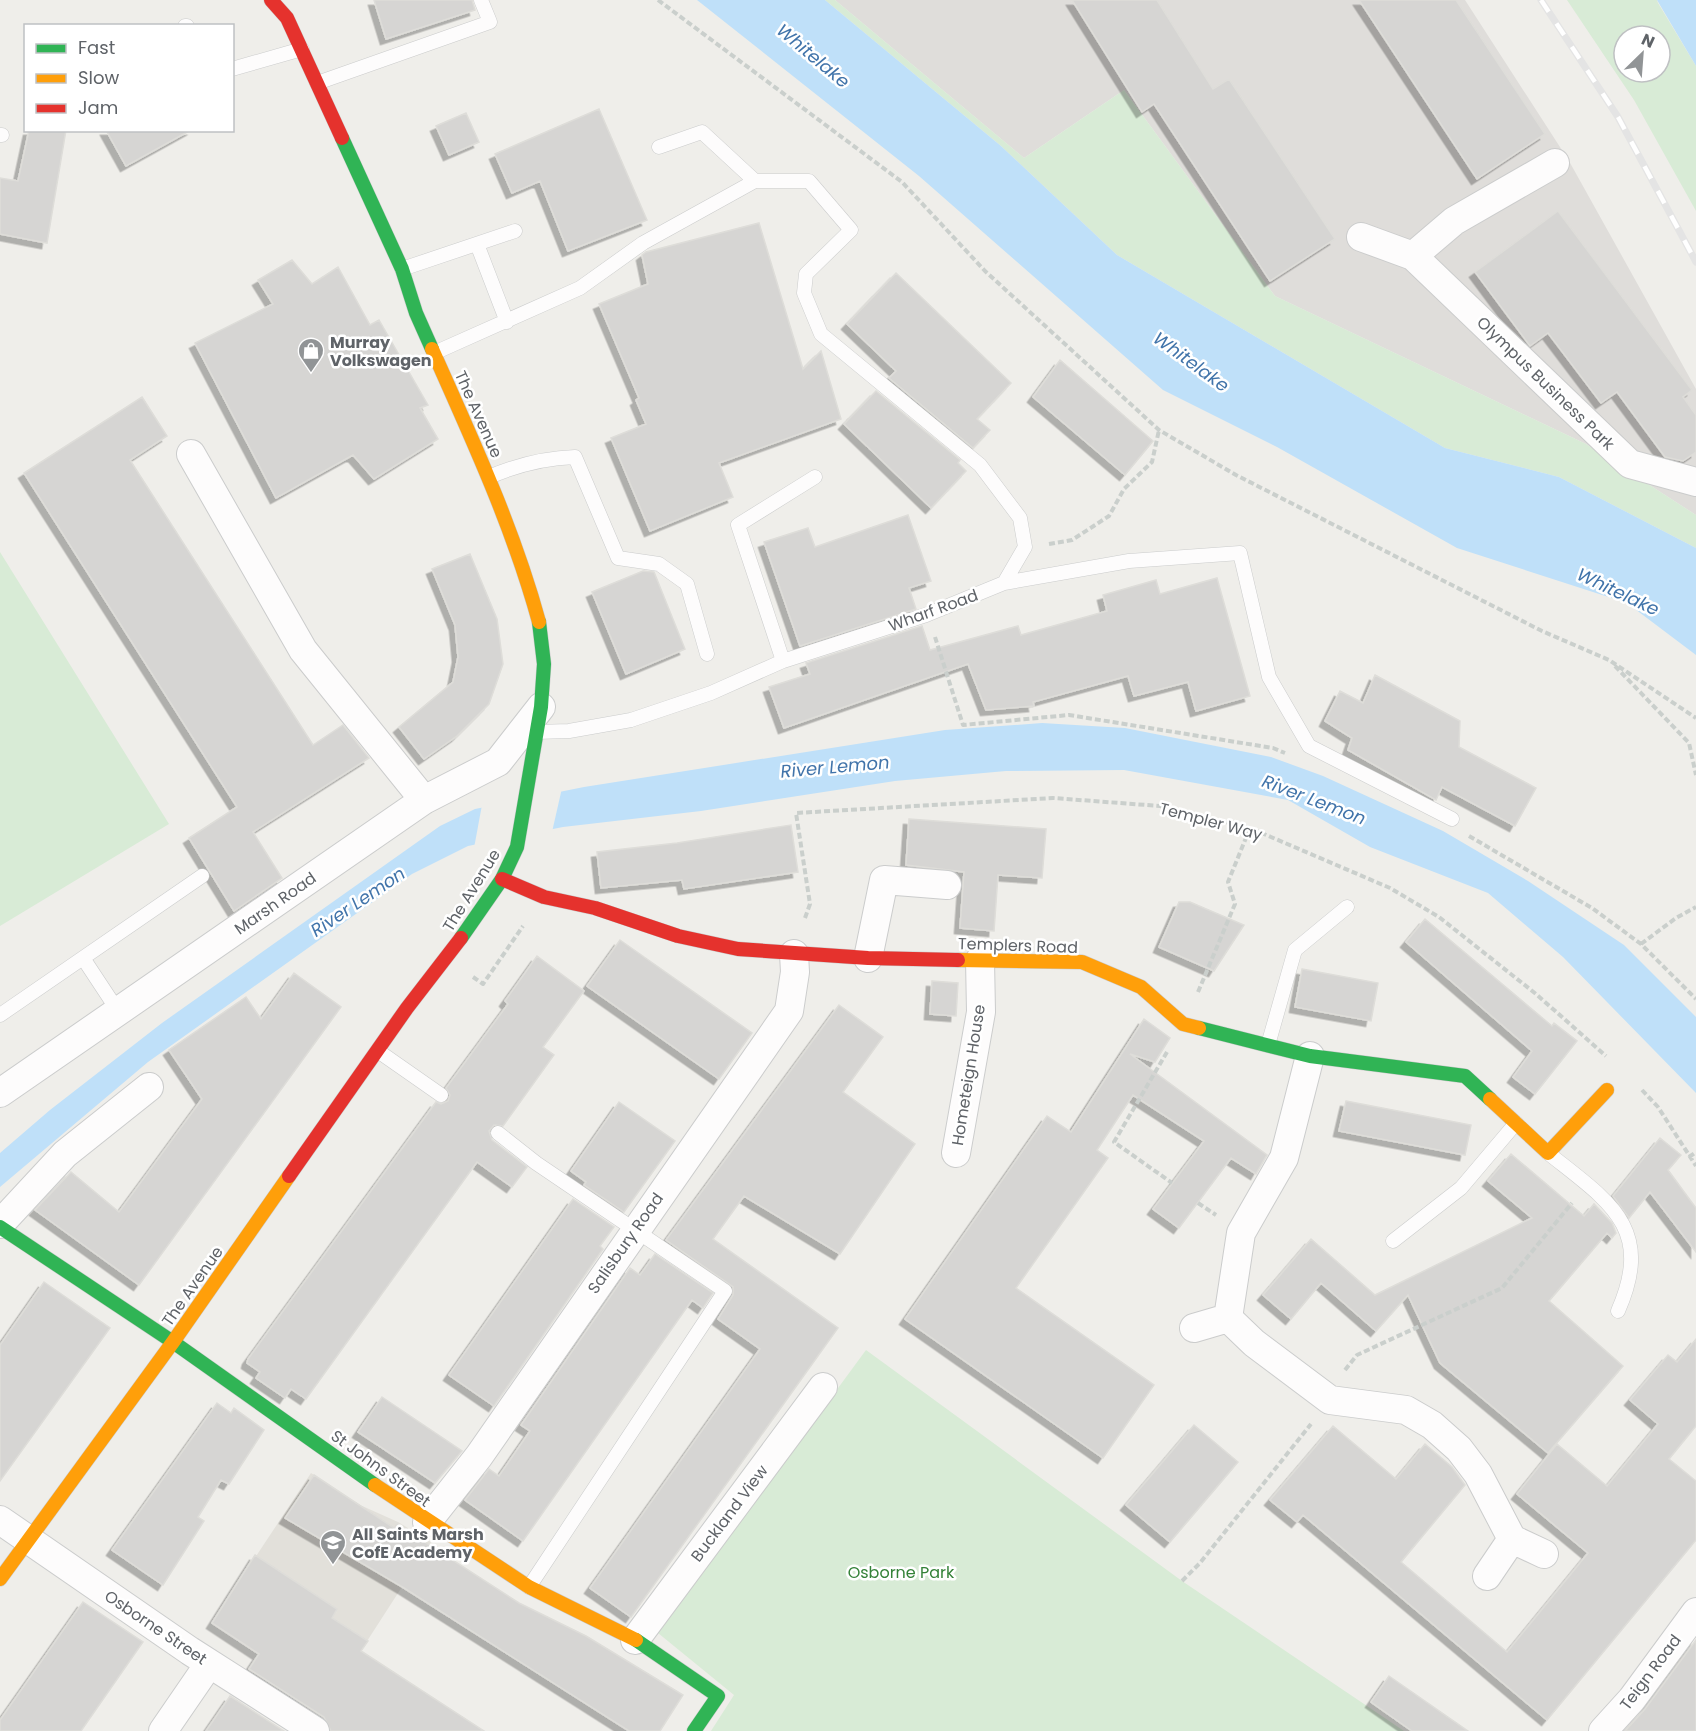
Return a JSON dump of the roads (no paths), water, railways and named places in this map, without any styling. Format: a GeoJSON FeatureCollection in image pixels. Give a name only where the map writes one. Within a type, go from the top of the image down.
{"type":"FeatureCollection","features":[{"type":"Feature","properties":{"kind":"street","name":"The Avenue"},"geometry":{"type":"LineString","coordinates":[[0,1579],[173,1342],[502,879],[517,847],[538,720],[544,664],[540,626],[524,567],[489,477],[416,313],[402,269],[287,18],[271,0]]}},
{"type":"Feature","properties":{"kind":"street","name":"The Avenue"},"geometry":{"type":"LineString","coordinates":[[285,0],[287,18]]}},
{"type":"Feature","properties":{"kind":"street"},"geometry":{"type":"LineString","coordinates":[[1413,256],[1454,221],[1555,163]]}},
{"type":"Feature","properties":{"kind":"street","name":"Olympus Business Park"},"geometry":{"type":"LineString","coordinates":[[1361,237],[1413,256],[1630,464],[1696,482]]}},
{"type":"Feature","properties":{"kind":"street"},"geometry":{"type":"LineString","coordinates":[[191,454],[303,650],[424,800]]}},
{"type":"Feature","properties":{"kind":"street","name":"Marsh Road"},"geometry":{"type":"LineString","coordinates":[[0,1093],[424,800],[498,762],[538,720]]}},
{"type":"Feature","properties":{"kind":"street","name":"Templers Road"},"geometry":{"type":"LineString","coordinates":[[502,879],[544,897],[595,908],[678,936],[738,949],[868,958],[1082,962],[1141,987],[1183,1024],[1310,1056],[1465,1076],[1548,1153]]}},
{"type":"Feature","properties":{"kind":"street"},"geometry":{"type":"LineString","coordinates":[[868,958],[884,880],[947,885]]}},
{"type":"Feature","properties":{"kind":"street","name":"Salisbury Road"},"geometry":{"type":"LineString","coordinates":[[427,1522],[479,1455],[635,1228],[789,1011],[795,972],[794,954]]}},
{"type":"Feature","properties":{"kind":"street","name":"Hometeign House"},"geometry":{"type":"LineString","coordinates":[[956,1153],[981,1012],[980,960]]}},
{"type":"Feature","properties":{"kind":"street"},"geometry":{"type":"LineString","coordinates":[[1228,1318],[1241,1233],[1284,1158],[1310,1056]]}},
{"type":"Feature","properties":{"kind":"street"},"geometry":{"type":"LineString","coordinates":[[0,1225],[65,1154],[149,1087]]}},
{"type":"Feature","properties":{"kind":"street"},"geometry":{"type":"LineString","coordinates":[[1548,1153],[1607,1090]]}},
{"type":"Feature","properties":{"kind":"street","name":"St Johns Street"},"geometry":{"type":"LineString","coordinates":[[0,1225],[173,1342],[427,1522],[529,1587],[635,1640],[718,1696],[694,1731]]}},
{"type":"Feature","properties":{"kind":"street"},"geometry":{"type":"LineString","coordinates":[[1194,1328],[1228,1318]]}},
{"type":"Feature","properties":{"kind":"street"},"geometry":{"type":"LineString","coordinates":[[1228,1318],[1254,1343],[1330,1400],[1406,1410],[1432,1425],[1459,1449],[1478,1474],[1512,1539],[1544,1554]]}},
{"type":"Feature","properties":{"kind":"street","name":"Buckland View"},"geometry":{"type":"LineString","coordinates":[[635,1640],[823,1387]]}},
{"type":"Feature","properties":{"kind":"street","name":"Osborne Street"},"geometry":{"type":"LineString","coordinates":[[0,1520],[209,1664],[315,1731]]}},
{"type":"Feature","properties":{"kind":"street"},"geometry":{"type":"LineString","coordinates":[[1487,1576],[1512,1539]]}},
{"type":"Feature","properties":{"kind":"street","name":"Teign Road"},"geometry":{"type":"LineString","coordinates":[[1603,1731],[1632,1699],[1696,1612]]}},
{"type":"Feature","properties":{"kind":"street"},"geometry":{"type":"LineString","coordinates":[[163,1731],[209,1664]]}},
{"type":"Feature","properties":{"kind":"lane"},"geometry":{"type":"LineString","coordinates":[[317,83],[490,22],[481,0]]}},
{"type":"Feature","properties":{"kind":"lane"},"geometry":{"type":"LineString","coordinates":[[234,68],[302,49]]}},
{"type":"Feature","properties":{"kind":"lane"},"geometry":{"type":"LineString","coordinates":[[659,147],[702,132],[754,181]]}},
{"type":"Feature","properties":{"kind":"lane"},"geometry":{"type":"LineString","coordinates":[[434,353],[580,288],[644,243],[754,181],[809,181],[851,230],[806,274],[804,293],[821,334],[980,465],[1020,518],[1025,547],[1004,583]]}},
{"type":"Feature","properties":{"kind":"lane"},"geometry":{"type":"LineString","coordinates":[[402,269],[515,231]]}},
{"type":"Feature","properties":{"kind":"lane"},"geometry":{"type":"LineString","coordinates":[[477,244],[507,322]]}},
{"type":"Feature","properties":{"kind":"lane"},"geometry":{"type":"LineString","coordinates":[[489,477],[513,467],[550,458],[575,457],[618,558],[659,564],[687,584],[707,654]]}},
{"type":"Feature","properties":{"kind":"lane"},"geometry":{"type":"LineString","coordinates":[[783,661],[738,525],[815,477]]}},
{"type":"Feature","properties":{"kind":"lane","name":"Wharf Road"},"geometry":{"type":"LineString","coordinates":[[538,720],[569,731],[631,720],[711,693],[783,661],[926,615],[1004,583],[1129,561],[1240,553],[1269,677],[1309,746],[1452,819]]}},
{"type":"Feature","properties":{"kind":"lane"},"geometry":{"type":"LineString","coordinates":[[0,1015],[202,876]]}},
{"type":"Feature","properties":{"kind":"lane"},"geometry":{"type":"LineString","coordinates":[[1268,1045],[1295,950],[1347,907]]}},
{"type":"Feature","properties":{"kind":"lane"},"geometry":{"type":"LineString","coordinates":[[83,958],[118,1011]]}},
{"type":"Feature","properties":{"kind":"lane"},"geometry":{"type":"LineString","coordinates":[[378,1052],[441,1095]]}},
{"type":"Feature","properties":{"kind":"lane"},"geometry":{"type":"LineString","coordinates":[[1393,1241],[1461,1188],[1517,1122]]}},
{"type":"Feature","properties":{"kind":"lane"},"geometry":{"type":"LineString","coordinates":[[498,1132],[536,1163],[725,1291],[529,1587]]}},
{"type":"Feature","properties":{"kind":"lane"},"geometry":{"type":"LineString","coordinates":[[1548,1153],[1615,1208],[1627,1234],[1631,1260],[1630,1284],[1618,1311]]}},
{"type":"Feature","properties":{"kind":"water","name":"Whitelake"},"geometry":{"type":"Polygon","coordinates":[[[697,0],[825,0],[1001,146],[1117,255],[1445,448],[1559,477],[1696,548],[1696,655],[1627,603],[1457,548],[1277,447],[1163,390],[919,176],[697,0]]]}},
{"type":"Feature","properties":{"kind":"water"},"geometry":{"type":"Polygon","coordinates":[[[1657,0],[1696,0],[1696,66],[1672,24],[1657,0]]]}},
{"type":"Feature","properties":{"kind":"water","name":"River Lemon"},"geometry":{"type":"Polygon","coordinates":[[[1042,723],[1125,728],[1271,757],[1323,776],[1443,831],[1528,881],[1624,945],[1696,1017],[1696,1093],[1563,957],[1488,893],[1370,847],[1288,800],[1124,770],[1006,771],[895,781],[701,811],[563,827],[468,846],[412,874],[148,1062],[0,1187],[0,1153],[50,1110],[162,1023],[440,826],[475,809],[584,787],[945,730],[1042,723]]]}},
{"type":"Feature","properties":{"kind":"railway"},"geometry":{"type":"LineString","coordinates":[[1541,0],[1618,117],[1696,262]]}},
{"type":"Feature","properties":{"kind":"place","name":"Murray Volkswagen"},"geometry":{"type":"Point","coordinates":[311,374]}},
{"type":"Feature","properties":{"kind":"place","name":"All Saints Marsh CofE Academy"},"geometry":{"type":"Point","coordinates":[333,1566]}},
{"type":"Feature","properties":{"kind":"park label","name":"Osborne Park"},"geometry":{"type":"Point","coordinates":[901,1572]}}]}
